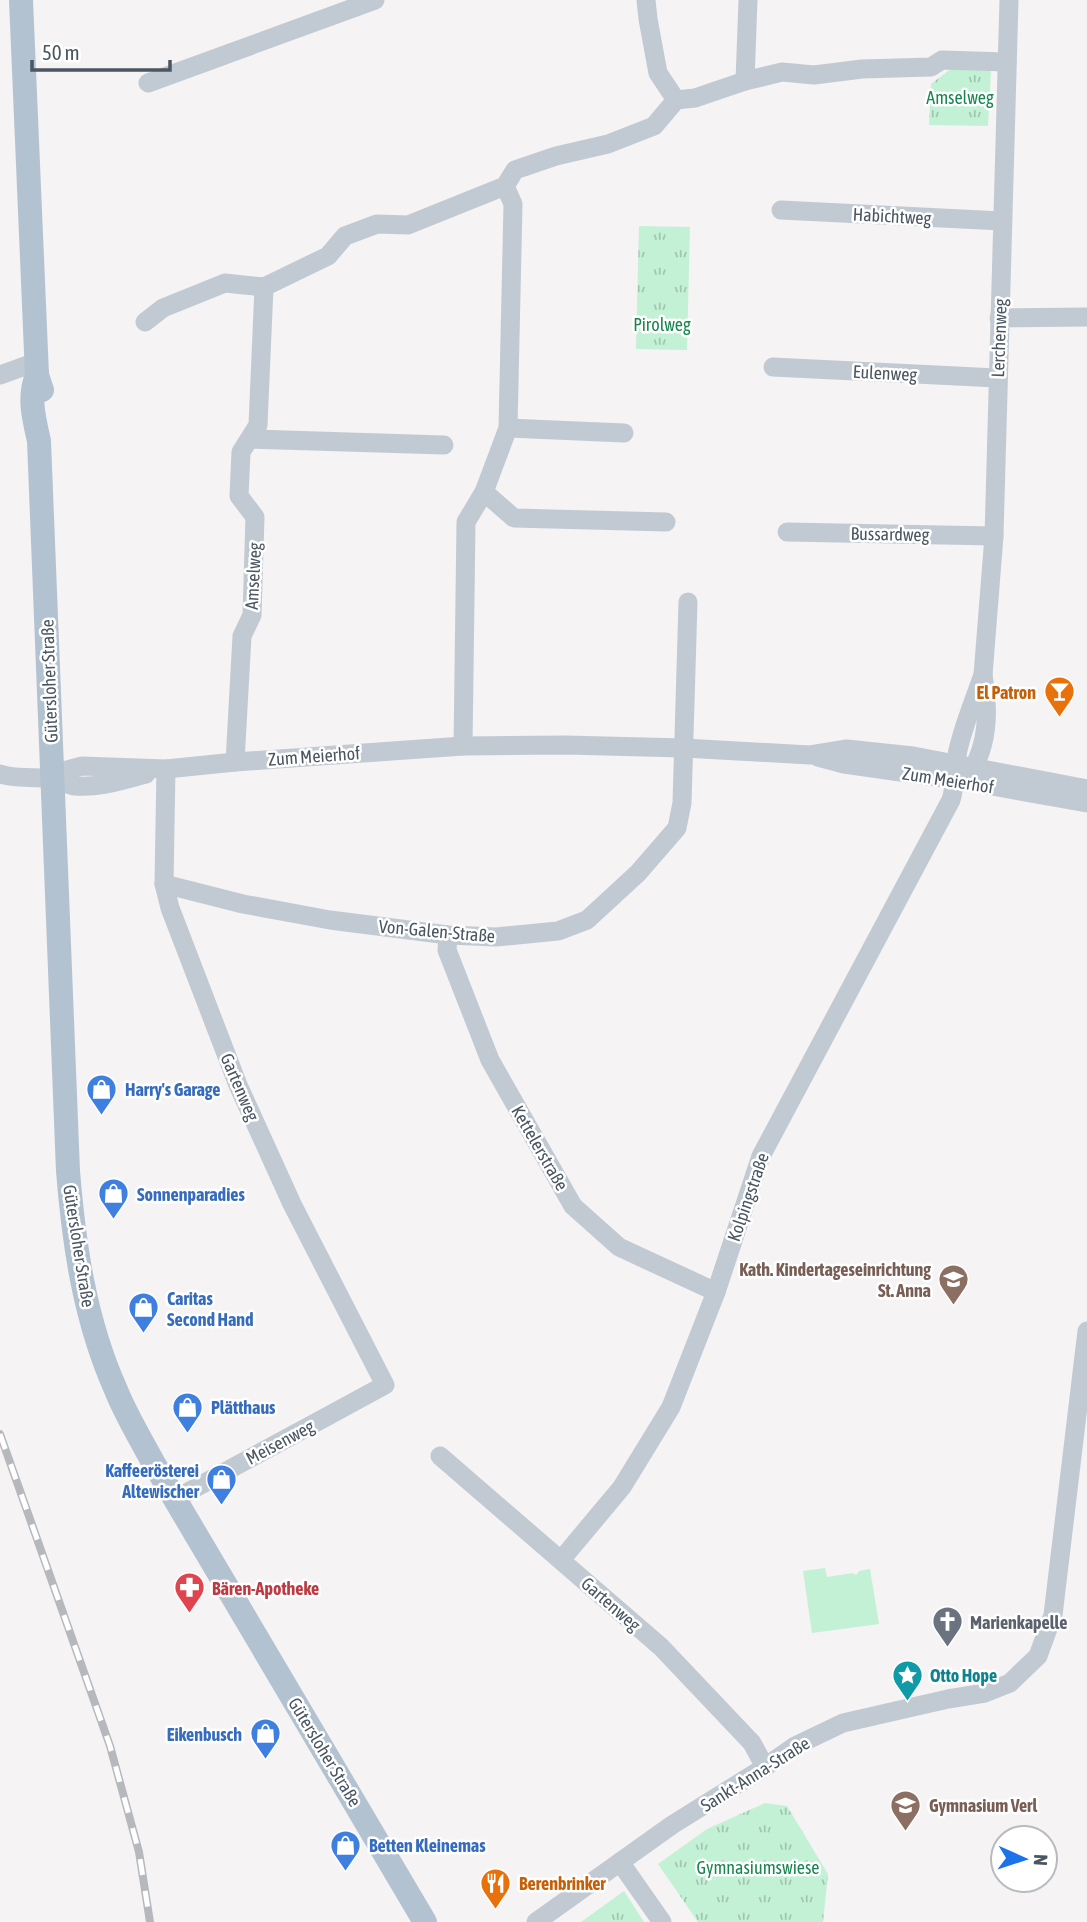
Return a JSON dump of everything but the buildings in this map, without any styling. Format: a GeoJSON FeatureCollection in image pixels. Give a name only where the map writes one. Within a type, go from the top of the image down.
{"type":"FeatureCollection","features":[{"type":"Feature","properties":{"kind":"main road","name":"Gütersloher Straße"},"geometry":{"type":"LineString","coordinates":[[21,0],[37,368],[42,386],[43,410],[39,441],[68,1171],[80,1275],[96,1338],[115,1390],[153,1462],[425,1922]]}},
{"type":"Feature","properties":{"kind":"street"},"geometry":{"type":"LineString","coordinates":[[148,83],[375,0]]}},
{"type":"Feature","properties":{"kind":"street"},"geometry":{"type":"LineString","coordinates":[[646,0],[658,73],[676,100]]}},
{"type":"Feature","properties":{"kind":"street"},"geometry":{"type":"LineString","coordinates":[[745,81],[748,0]]}},
{"type":"Feature","properties":{"kind":"street","name":"Lerchenweg"},"geometry":{"type":"LineString","coordinates":[[960,777],[982,749],[986,721],[983,675],[993,536],[1009,0]]}},
{"type":"Feature","properties":{"kind":"street"},"geometry":{"type":"LineString","coordinates":[[145,322],[163,308],[225,283],[264,286],[328,256],[345,236],[377,224],[408,225],[505,186],[515,170],[556,156],[608,144],[654,125],[676,100],[695,98],[782,72],[814,75],[862,68],[931,67],[942,60],[1007,62]]}},
{"type":"Feature","properties":{"kind":"street"},"geometry":{"type":"LineString","coordinates":[[463,746],[466,522],[484,492],[508,428],[513,204],[505,186]]}},
{"type":"Feature","properties":{"kind":"street","name":"Habichtweg"},"geometry":{"type":"LineString","coordinates":[[781,210],[1002,221]]}},
{"type":"Feature","properties":{"kind":"street","name":"Amselweg"},"geometry":{"type":"LineString","coordinates":[[235,762],[242,636],[252,615],[255,517],[239,496],[241,452],[258,425],[264,286]]}},
{"type":"Feature","properties":{"kind":"street"},"geometry":{"type":"LineString","coordinates":[[999,318],[1087,317]]}},
{"type":"Feature","properties":{"kind":"street","name":"Eulenweg"},"geometry":{"type":"LineString","coordinates":[[772,367],[997,378]]}},
{"type":"Feature","properties":{"kind":"street"},"geometry":{"type":"LineString","coordinates":[[0,375],[37,368]]}},
{"type":"Feature","properties":{"kind":"street"},"geometry":{"type":"LineString","coordinates":[[508,428],[624,433]]}},
{"type":"Feature","properties":{"kind":"street"},"geometry":{"type":"LineString","coordinates":[[250,439],[444,444]]}},
{"type":"Feature","properties":{"kind":"street"},"geometry":{"type":"LineString","coordinates":[[484,492],[514,518],[666,522]]}},
{"type":"Feature","properties":{"kind":"street","name":"Bussardweg"},"geometry":{"type":"LineString","coordinates":[[787,532],[993,536]]}},
{"type":"Feature","properties":{"kind":"street"},"geometry":{"type":"LineString","coordinates":[[684,748],[688,602]]}},
{"type":"Feature","properties":{"kind":"street","name":"Zum Meierhof"},"geometry":{"type":"LineString","coordinates":[[53,778],[64,771],[82,766],[166,769],[463,746],[684,748],[810,755],[846,749],[913,756],[960,777],[1087,803]]}},
{"type":"Feature","properties":{"kind":"street","name":"Von-Galen-Straße"},"geometry":{"type":"LineString","coordinates":[[164,884],[268,909],[448,935],[496,937],[558,931],[587,920],[638,873],[677,828],[682,810],[684,748]]}},
{"type":"Feature","properties":{"kind":"street","name":"Gartenweg"},"geometry":{"type":"LineString","coordinates":[[166,769],[164,884],[170,908],[238,1085],[292,1204],[385,1385]]}},
{"type":"Feature","properties":{"kind":"street"},"geometry":{"type":"LineString","coordinates":[[0,774],[53,778]]}},
{"type":"Feature","properties":{"kind":"street","name":"Zum Meierhof"},"geometry":{"type":"LineString","coordinates":[[960,777],[1087,789]]}},
{"type":"Feature","properties":{"kind":"street","name":"Kolpingstraße"},"geometry":{"type":"LineString","coordinates":[[561,1560],[622,1487],[671,1407],[716,1292],[761,1156],[960,777]]}},
{"type":"Feature","properties":{"kind":"street","name":"Kettelerstraße"},"geometry":{"type":"LineString","coordinates":[[448,935],[447,950],[490,1060],[573,1206],[619,1247],[716,1292]]}},
{"type":"Feature","properties":{"kind":"street","name":"Sankt-Anna-Straße"},"geometry":{"type":"LineString","coordinates":[[536,1922],[673,1825],[795,1746],[844,1723],[985,1693],[1010,1683],[1038,1656],[1053,1615],[1087,1331]]}},
{"type":"Feature","properties":{"kind":"street","name":"Meisenweg"},"geometry":{"type":"LineString","coordinates":[[175,1499],[385,1385]]}},
{"type":"Feature","properties":{"kind":"street","name":"Gartenweg"},"geometry":{"type":"LineString","coordinates":[[440,1456],[662,1647],[752,1743],[765,1767]]}},
{"type":"Feature","properties":{"kind":"street"},"geometry":{"type":"LineString","coordinates":[[620,1862],[662,1922]]}},
{"type":"Feature","properties":{"kind":"green space","name":"Amselweg"},"geometry":{"type":"Polygon","coordinates":[[[952,68],[991,70],[988,126],[929,125],[931,84],[952,68]]]}},
{"type":"Feature","properties":{"kind":"green space","name":"Pirolweg"},"geometry":{"type":"Polygon","coordinates":[[[639,226],[690,227],[687,350],[636,349],[639,226]]]}},
{"type":"Feature","properties":{"kind":"green space"},"geometry":{"type":"Polygon","coordinates":[[[825,1568],[827,1577],[853,1573],[856,1575],[859,1571],[870,1569],[879,1624],[812,1633],[803,1571],[825,1568]]]}},
{"type":"Feature","properties":{"kind":"green space","name":"Gymnasiumswiese"},"geometry":{"type":"Polygon","coordinates":[[[765,1803],[787,1806],[828,1874],[823,1922],[698,1922],[658,1864],[707,1829],[765,1803]]]}},
{"type":"Feature","properties":{"kind":"green space"},"geometry":{"type":"Polygon","coordinates":[[[624,1891],[644,1922],[581,1922],[624,1891]]]}},
{"type":"Feature","properties":{"kind":"railway"},"geometry":{"type":"LineString","coordinates":[[0,1434],[110,1746],[139,1852],[150,1922]]}},
{"type":"Feature","properties":{"kind":"place","name":"El Patron"},"geometry":{"type":"Point","coordinates":[1059,719]}},
{"type":"Feature","properties":{"kind":"place","name":"Harry's Garage"},"geometry":{"type":"Point","coordinates":[102,1116]}},
{"type":"Feature","properties":{"kind":"place","name":"Sonnenparadies"},"geometry":{"type":"Point","coordinates":[114,1221]}},
{"type":"Feature","properties":{"kind":"place","name":"Kath. Kindertageseinrichtung St. Anna"},"geometry":{"type":"Point","coordinates":[954,1306]}},
{"type":"Feature","properties":{"kind":"place","name":"Caritas Second Hand"},"geometry":{"type":"Point","coordinates":[144,1335]}},
{"type":"Feature","properties":{"kind":"place","name":"Plätthaus"},"geometry":{"type":"Point","coordinates":[188,1434]}},
{"type":"Feature","properties":{"kind":"place","name":"Kaffeerösterei Altewischer"},"geometry":{"type":"Point","coordinates":[222,1507]}},
{"type":"Feature","properties":{"kind":"place","name":"Bären-Apotheke"},"geometry":{"type":"Point","coordinates":[189,1615]}},
{"type":"Feature","properties":{"kind":"place","name":"Marienkapelle"},"geometry":{"type":"Point","coordinates":[947,1649]}},
{"type":"Feature","properties":{"kind":"place","name":"Otto Hope"},"geometry":{"type":"Point","coordinates":[907,1702]}},
{"type":"Feature","properties":{"kind":"place","name":"Eikenbusch"},"geometry":{"type":"Point","coordinates":[265,1761]}},
{"type":"Feature","properties":{"kind":"place","name":"Gymnasium Verl"},"geometry":{"type":"Point","coordinates":[906,1832]}},
{"type":"Feature","properties":{"kind":"place","name":"Betten Kleinemas"},"geometry":{"type":"Point","coordinates":[346,1872]}},
{"type":"Feature","properties":{"kind":"place","name":"Berenbrinker"},"geometry":{"type":"Point","coordinates":[496,1910]}}]}
